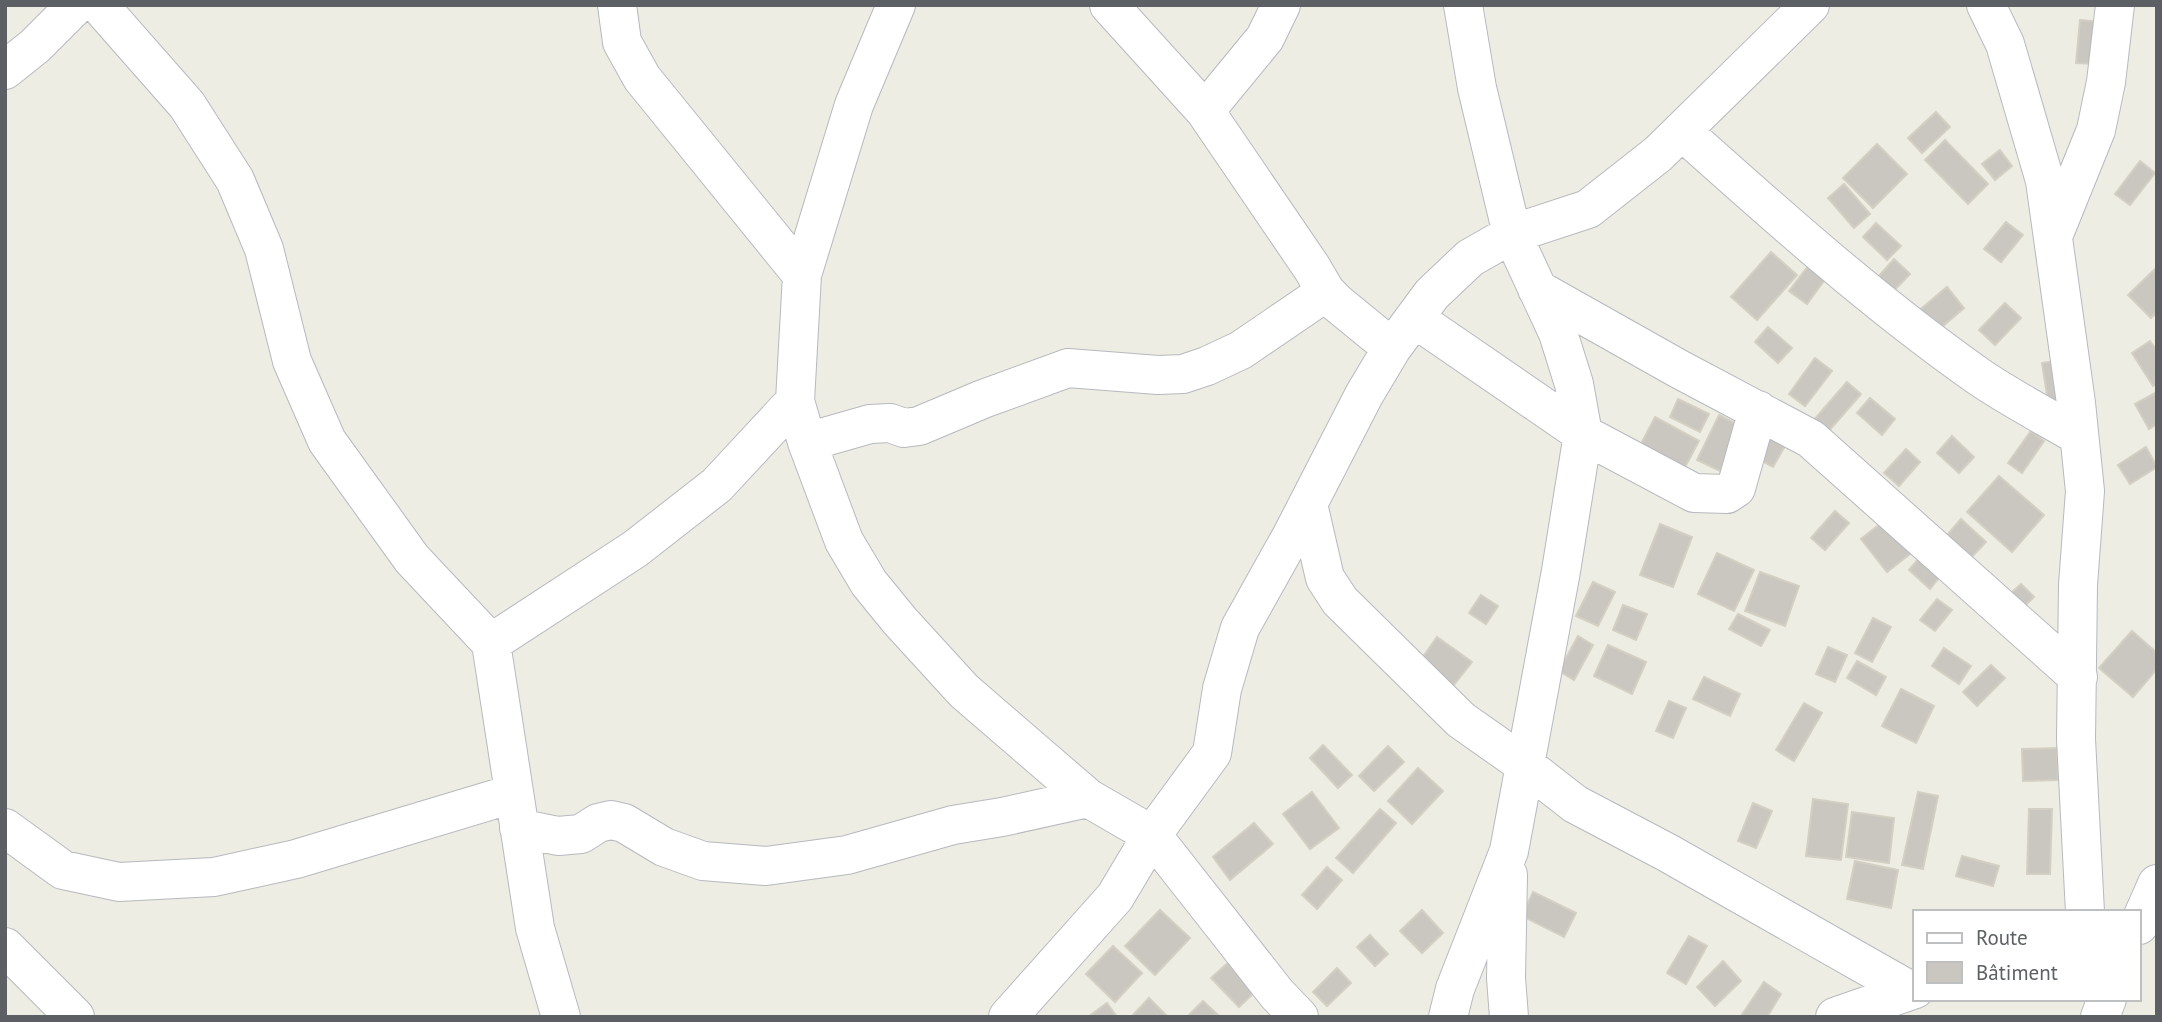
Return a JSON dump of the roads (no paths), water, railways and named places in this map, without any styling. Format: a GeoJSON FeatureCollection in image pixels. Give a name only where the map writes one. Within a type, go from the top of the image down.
{"type":"FeatureCollection","features":[{"type":"Feature","properties":{"kind":"street"},"geometry":{"type":"LineString","coordinates":[[5,70],[35,46],[76,5]]}},
{"type":"Feature","properties":{"kind":"street"},"geometry":{"type":"LineString","coordinates":[[99,5],[187,105],[235,180],[264,250],[292,361],[327,441],[412,559],[491,643],[535,928],[561,1017]]}},
{"type":"Feature","properties":{"kind":"street"},"geometry":{"type":"LineString","coordinates":[[617,5],[622,42],[642,78],[802,275]]}},
{"type":"Feature","properties":{"kind":"street"},"geometry":{"type":"LineString","coordinates":[[896,5],[855,105],[802,275],[795,401],[807,442],[844,541],[869,583],[964,691],[1088,798],[1152,835],[1299,1017]]}},
{"type":"Feature","properties":{"kind":"street"},"geometry":{"type":"LineString","coordinates":[[1109,5],[1205,111],[1326,292],[1392,348]]}},
{"type":"Feature","properties":{"kind":"street"},"geometry":{"type":"LineString","coordinates":[[1205,111],[1265,38],[1281,5]]}},
{"type":"Feature","properties":{"kind":"street"},"geometry":{"type":"LineString","coordinates":[[1463,5],[1477,88],[1512,234],[1558,333],[1574,384],[1583,434],[1561,571],[1509,851],[1506,978],[1509,1017]]}},
{"type":"Feature","properties":{"kind":"street"},"geometry":{"type":"LineString","coordinates":[[1007,1017],[1115,897],[1152,835],[1212,753],[1222,689],[1240,628],[1364,395],[1392,348],[1432,294],[1470,258],[1512,234],[1588,209],[1658,154],[1810,5]]}},
{"type":"Feature","properties":{"kind":"street"},"geometry":{"type":"LineString","coordinates":[[1986,5],[2004,44],[2045,181],[2079,436],[2085,491],[2078,585],[2076,738],[2085,910]]}},
{"type":"Feature","properties":{"kind":"street"},"geometry":{"type":"LineString","coordinates":[[2052,239],[2096,130],[2106,82],[2115,5]]}},
{"type":"Feature","properties":{"kind":"street"},"geometry":{"type":"LineString","coordinates":[[1682,131],[1797,234],[1896,314],[1979,377],[2079,436]]}},
{"type":"Feature","properties":{"kind":"street"},"geometry":{"type":"LineString","coordinates":[[1537,289],[1811,439],[2078,677]]}},
{"type":"Feature","properties":{"kind":"street"},"geometry":{"type":"LineString","coordinates":[[807,442],[870,424],[890,423],[904,428],[919,426],[1068,368],[1158,375],[1183,374],[1241,350],[1326,292]]}},
{"type":"Feature","properties":{"kind":"street"},"geometry":{"type":"LineString","coordinates":[[1414,318],[1583,434],[1695,493],[1727,494],[1736,488],[1758,411]]}},
{"type":"Feature","properties":{"kind":"street"},"geometry":{"type":"LineString","coordinates":[[491,643],[635,548],[717,485],[795,401]]}},
{"type":"Feature","properties":{"kind":"street"},"geometry":{"type":"LineString","coordinates":[[1308,504],[1325,579],[1340,601],[1461,720],[1575,804],[1912,990]]}},
{"type":"Feature","properties":{"kind":"street"},"geometry":{"type":"LineString","coordinates":[[5,828],[63,870],[119,882],[214,877],[516,811],[558,836],[581,834],[598,823],[611,820],[624,823],[664,847],[703,861],[766,866],[847,855],[953,825],[1088,798]]}},
{"type":"Feature","properties":{"kind":"street"},"geometry":{"type":"LineString","coordinates":[[1448,1017],[1455,989],[1509,851]]}},
{"type":"Feature","properties":{"kind":"street"},"geometry":{"type":"LineString","coordinates":[[2141,920],[2157,884]]}},
{"type":"Feature","properties":{"kind":"street"},"geometry":{"type":"LineString","coordinates":[[5,947],[75,1017]]}},
{"type":"Feature","properties":{"kind":"street"},"geometry":{"type":"LineString","coordinates":[[1835,1017],[1912,990]]}}]}
